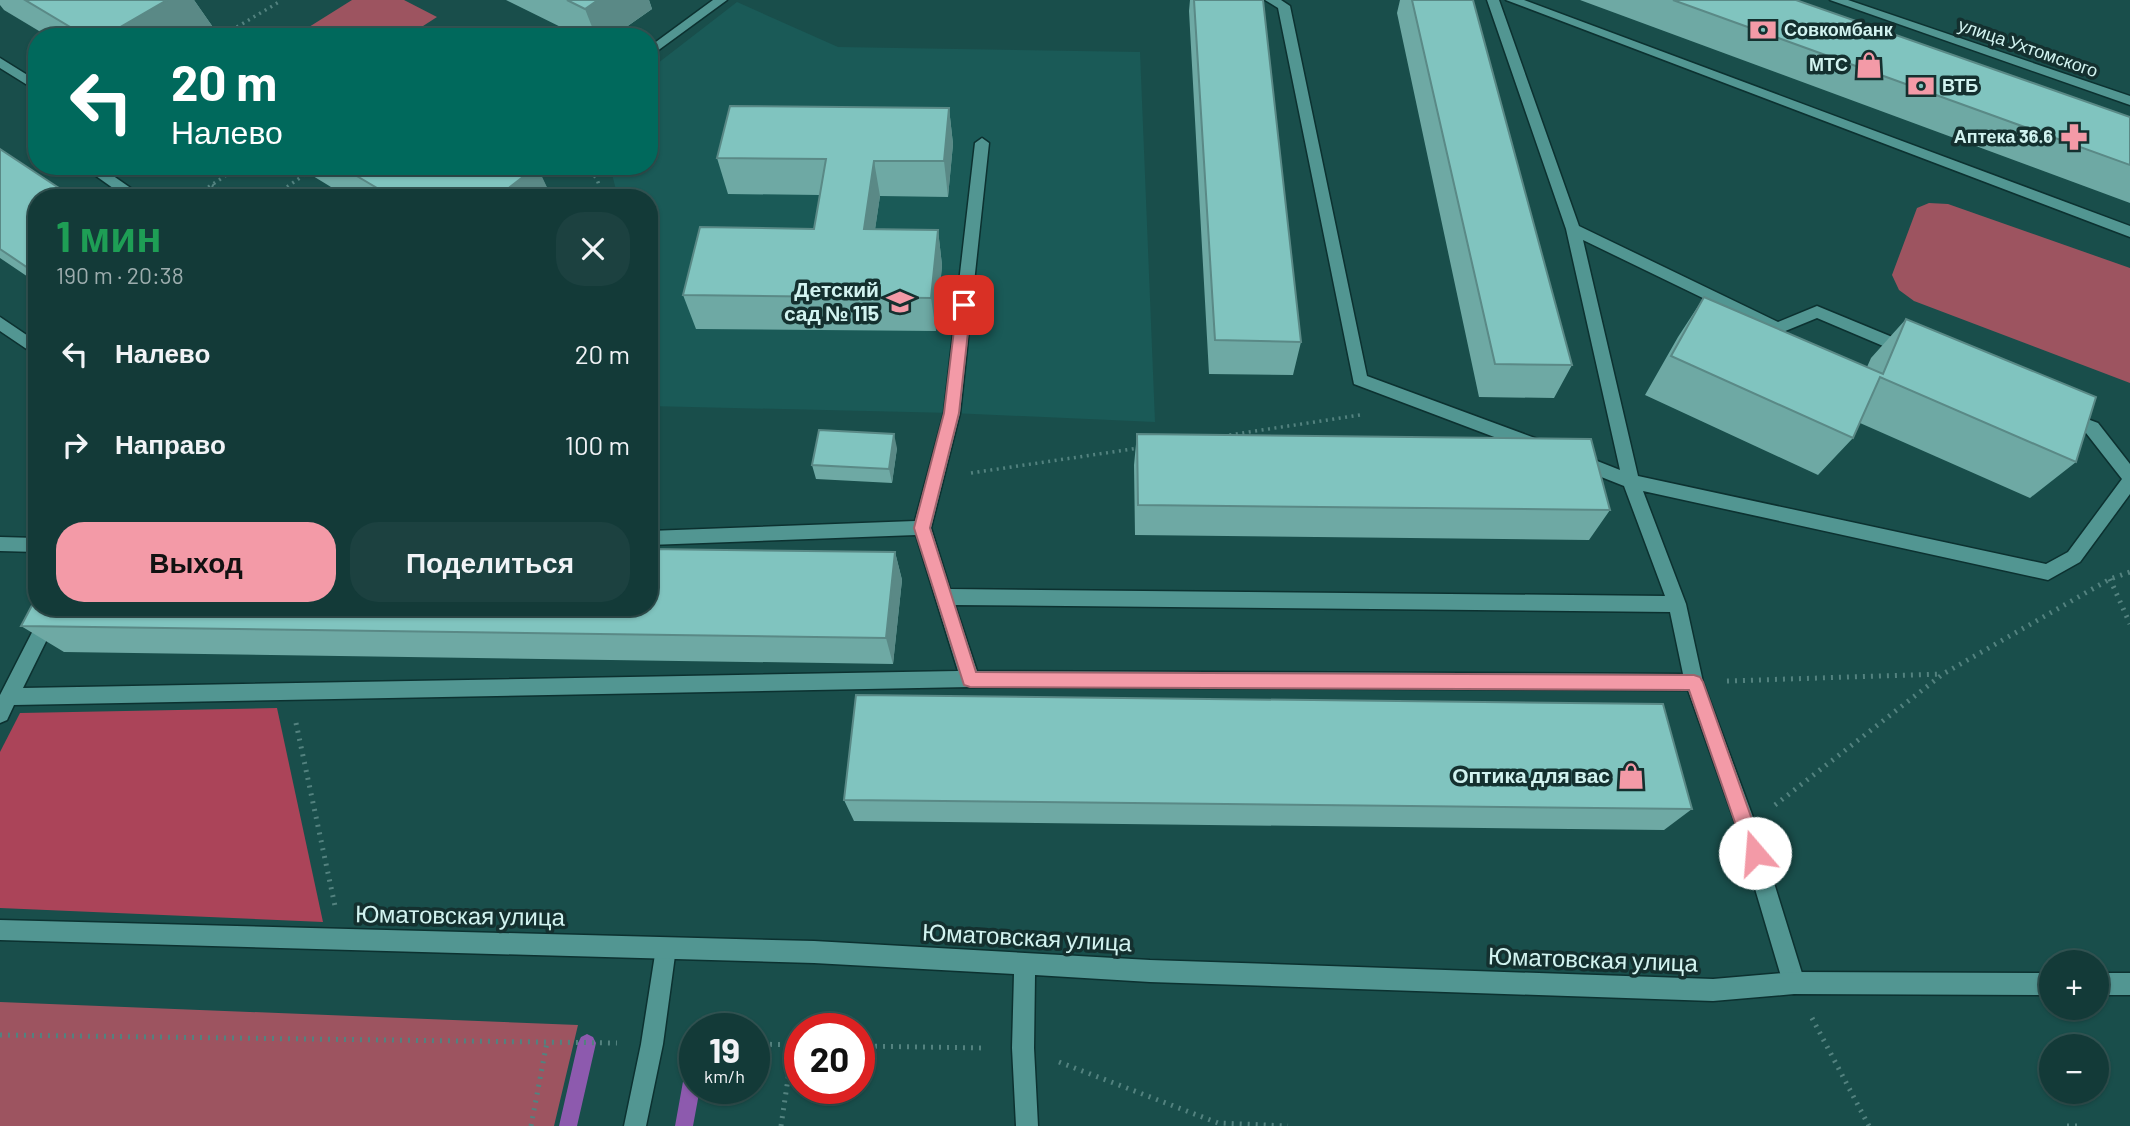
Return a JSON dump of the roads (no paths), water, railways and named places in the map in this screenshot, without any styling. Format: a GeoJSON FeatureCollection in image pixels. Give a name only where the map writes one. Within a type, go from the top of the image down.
{"type":"FeatureCollection","features":[{"type":"Feature","properties":{"kind":"street"},"geometry":{"type":"LineString","coordinates":[[658,46],[721,0]]}},
{"type":"Feature","properties":{"kind":"street"},"geometry":{"type":"LineString","coordinates":[[1271,0],[1284,6],[1360,380],[1631,481],[2048,572],[2074,557],[2130,478],[2092,428],[2055,412]]}},
{"type":"Feature","properties":{"kind":"street"},"geometry":{"type":"LineString","coordinates":[[1493,0],[1573,229],[1631,481],[1677,604],[1694,682],[1747,828],[1794,983]]}},
{"type":"Feature","properties":{"kind":"street"},"geometry":{"type":"LineString","coordinates":[[1512,0],[2130,232]]}},
{"type":"Feature","properties":{"kind":"street","name":"улица Ухтомского"},"geometry":{"type":"LineString","coordinates":[[1836,0],[2130,102]]}},
{"type":"Feature","properties":{"kind":"street"},"geometry":{"type":"LineString","coordinates":[[0,62],[28,81]]}},
{"type":"Feature","properties":{"kind":"street"},"geometry":{"type":"LineString","coordinates":[[970,679],[922,528],[952,413],[982,143]]}},
{"type":"Feature","properties":{"kind":"street"},"geometry":{"type":"LineString","coordinates":[[103,175],[124,189]]}},
{"type":"Feature","properties":{"kind":"street"},"geometry":{"type":"LineString","coordinates":[[1573,229],[1778,328],[1817,313],[1917,355]]}},
{"type":"Feature","properties":{"kind":"street"},"geometry":{"type":"LineString","coordinates":[[0,323],[28,343]]}},
{"type":"Feature","properties":{"kind":"street"},"geometry":{"type":"LineString","coordinates":[[658,538],[922,528]]}},
{"type":"Feature","properties":{"kind":"street"},"geometry":{"type":"LineString","coordinates":[[0,544],[28,545]]}},
{"type":"Feature","properties":{"kind":"street"},"geometry":{"type":"LineString","coordinates":[[943,597],[1677,604]]}},
{"type":"Feature","properties":{"kind":"street"},"geometry":{"type":"LineString","coordinates":[[0,715],[50,616]]}},
{"type":"Feature","properties":{"kind":"street"},"geometry":{"type":"LineString","coordinates":[[9,697],[970,679],[1694,682]]}},
{"type":"Feature","properties":{"kind":"street","name":"Юматовская улица"},"geometry":{"type":"LineString","coordinates":[[0,930],[666,947],[1025,965],[1713,990],[1794,983],[2039,984]]}},
{"type":"Feature","properties":{"kind":"street"},"geometry":{"type":"LineString","coordinates":[[635,1126],[652,1044],[666,947]]}},
{"type":"Feature","properties":{"kind":"street"},"geometry":{"type":"LineString","coordinates":[[1025,965],[1023,1048],[1027,1126]]}},
{"type":"Feature","properties":{"kind":"street"},"geometry":{"type":"LineString","coordinates":[[2109,984],[2130,984]]}},
{"type":"Feature","properties":{"kind":"waterway"},"geometry":{"type":"LineString","coordinates":[[568,1126],[587,1043]]}},
{"type":"Feature","properties":{"kind":"waterway"},"geometry":{"type":"LineString","coordinates":[[684,1126],[688,1104]]}},
{"type":"Feature","properties":{"kind":"place","name":"Совкомбанк"},"geometry":{"type":"Point","coordinates":[1763,30]}},
{"type":"Feature","properties":{"kind":"place","name":"МТС"},"geometry":{"type":"Point","coordinates":[1869,65]}},
{"type":"Feature","properties":{"kind":"place","name":"ВТБ"},"geometry":{"type":"Point","coordinates":[1921,86]}},
{"type":"Feature","properties":{"kind":"place","name":"Аптека 36.6"},"geometry":{"type":"Point","coordinates":[2074,137]}},
{"type":"Feature","properties":{"kind":"place","name":"Детский сад № 115"},"geometry":{"type":"Point","coordinates":[900,302]}},
{"type":"Feature","properties":{"kind":"place","name":"Оптика для вас"},"geometry":{"type":"Point","coordinates":[1631,776]}}]}
